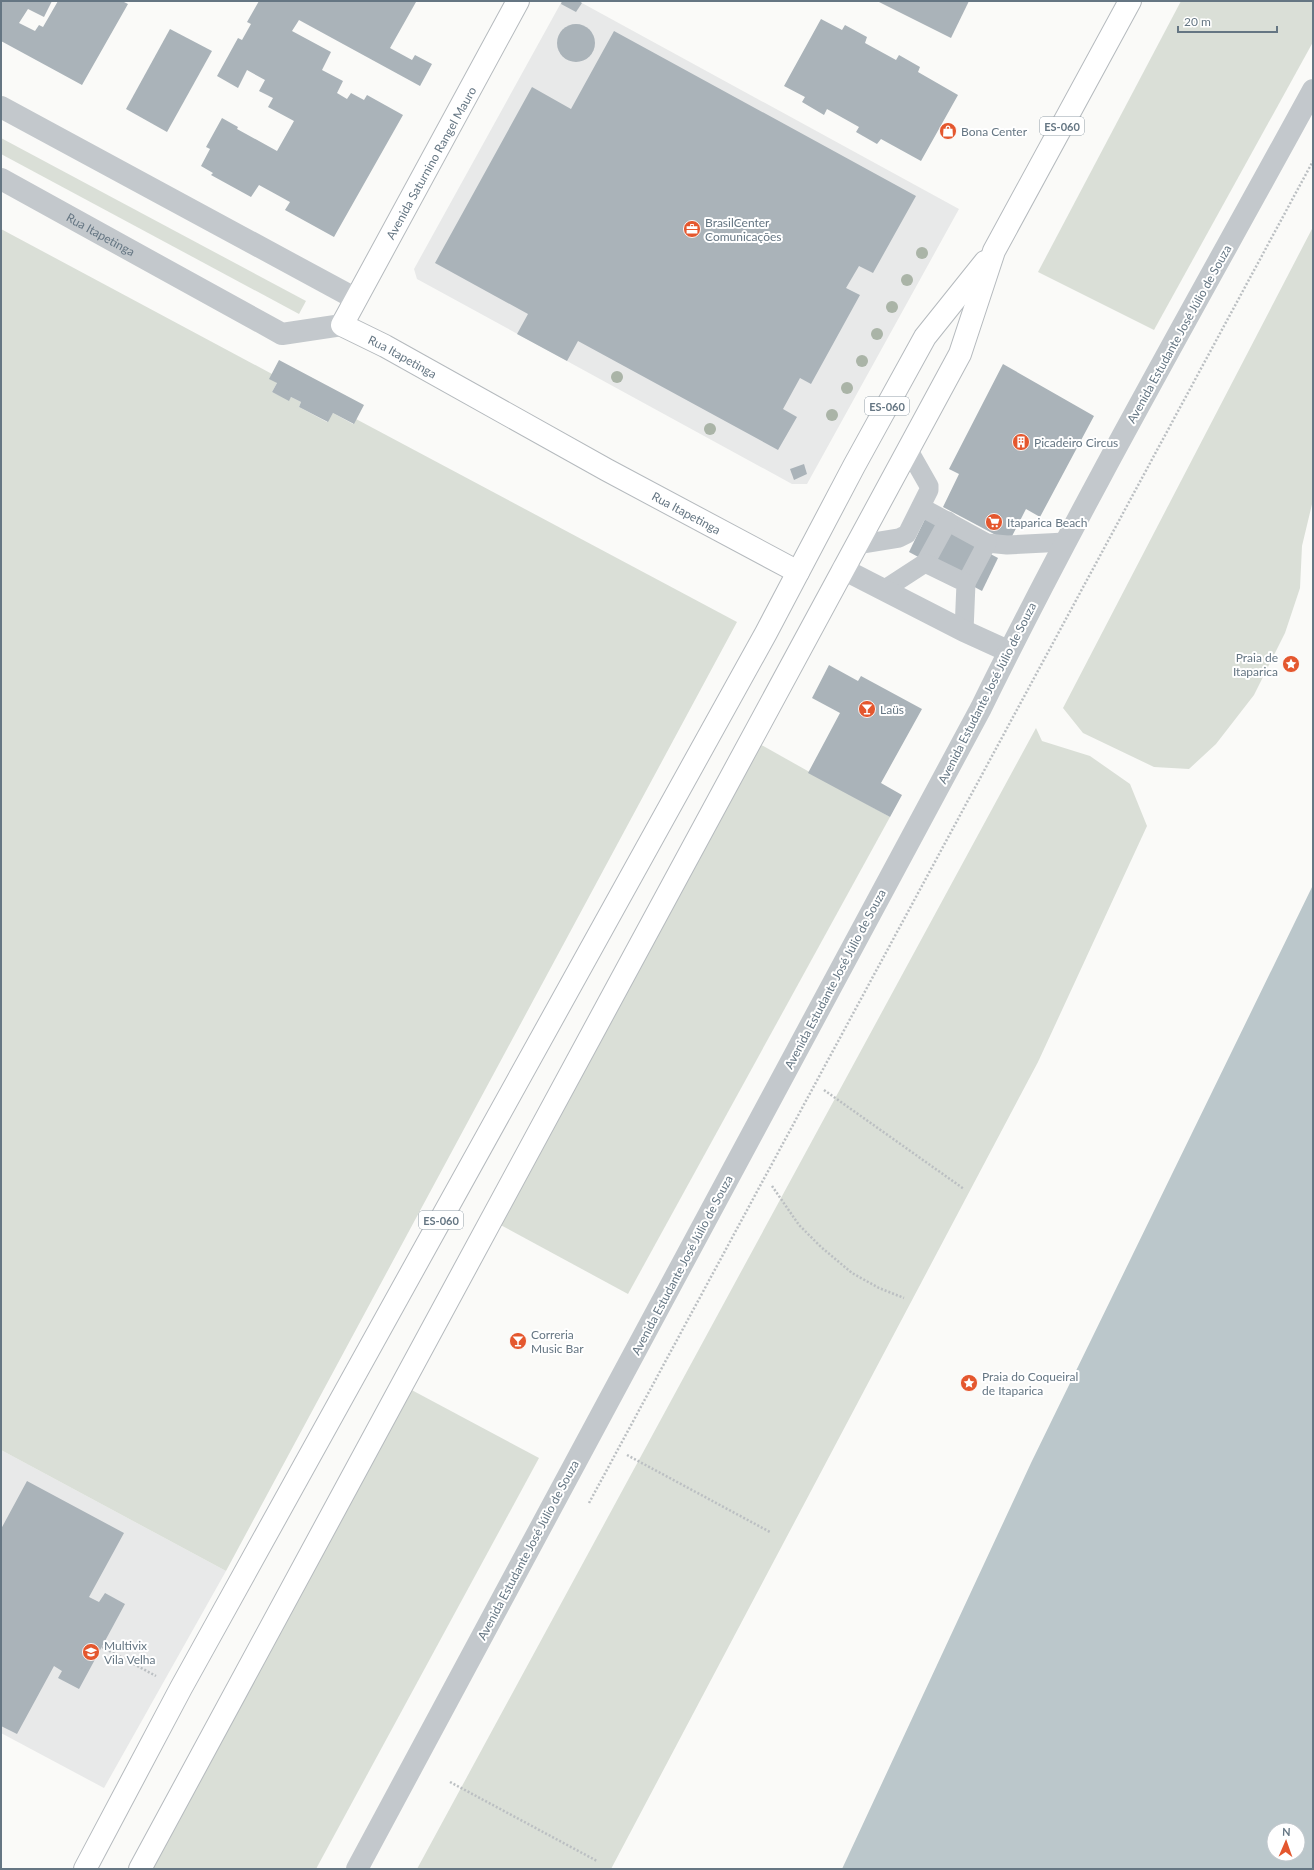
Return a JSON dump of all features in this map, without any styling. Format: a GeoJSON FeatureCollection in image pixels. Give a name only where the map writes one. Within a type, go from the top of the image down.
{"type":"FeatureCollection","features":[{"type":"Feature","properties":{"kind":"main road","name":"Avenida Saturnino Rangel Mauro"},"geometry":{"type":"LineString","coordinates":[[342,325],[518,1]]}},
{"type":"Feature","properties":{"kind":"main road","name":"ES-060"},"geometry":{"type":"LineString","coordinates":[[85,1869],[181,1688],[766,633],[854,466],[925,337],[994,251],[1130,1]]}},
{"type":"Feature","properties":{"kind":"main road","name":"ES-060"},"geometry":{"type":"LineString","coordinates":[[140,1869],[960,354],[994,251]]}},
{"type":"Feature","properties":{"kind":"main road","name":"Rua Itapetinga"},"geometry":{"type":"LineString","coordinates":[[342,325],[385,346],[607,470],[798,572]]}},
{"type":"Feature","properties":{"kind":"street","name":"Avenida Estudante José Júlio de Souza"},"geometry":{"type":"LineString","coordinates":[[357,1869],[981,708],[1008,651],[1065,542],[1313,90]]}},
{"type":"Feature","properties":{"kind":"street"},"geometry":{"type":"LineString","coordinates":[[1,107],[356,299]]}},
{"type":"Feature","properties":{"kind":"street","name":"Rua Itapetinga"},"geometry":{"type":"LineString","coordinates":[[1,179],[282,334],[342,325]]}},
{"type":"Feature","properties":{"kind":"street"},"geometry":{"type":"LineString","coordinates":[[843,569],[964,632],[1008,651]]}},
{"type":"Feature","properties":{"kind":"lane"},"geometry":{"type":"LineString","coordinates":[[856,545],[904,537],[907,534],[928,494],[929,486],[908,449]]}},
{"type":"Feature","properties":{"kind":"lane"},"geometry":{"type":"LineString","coordinates":[[921,507],[988,543],[1007,545],[1065,542]]}},
{"type":"Feature","properties":{"kind":"lane"},"geometry":{"type":"LineString","coordinates":[[884,589],[926,563],[948,521]]}},
{"type":"Feature","properties":{"kind":"lane"},"geometry":{"type":"LineString","coordinates":[[964,632],[966,583],[988,543]]}},
{"type":"Feature","properties":{"kind":"lane"},"geometry":{"type":"LineString","coordinates":[[926,563],[966,583]]}},
{"type":"Feature","properties":{"kind":"path"},"geometry":{"type":"LineString","coordinates":[[585,1510],[1313,162]]}},
{"type":"Feature","properties":{"kind":"path"},"geometry":{"type":"LineString","coordinates":[[824,1090],[964,1189]]}},
{"type":"Feature","properties":{"kind":"path"},"geometry":{"type":"LineString","coordinates":[[772,1186],[785,1207],[821,1247],[852,1273],[904,1298]]}},
{"type":"Feature","properties":{"kind":"path"},"geometry":{"type":"LineString","coordinates":[[627,1455],[770,1532]]}},
{"type":"Feature","properties":{"kind":"path"},"geometry":{"type":"LineString","coordinates":[[102,1647],[181,1688]]}},
{"type":"Feature","properties":{"kind":"path"},"geometry":{"type":"LineString","coordinates":[[450,1782],[597,1861]]}},
{"type":"Feature","properties":{"kind":"shaded area","name":"BrasilCenter Comunicações"},"geometry":{"type":"Polygon","coordinates":[[[562,1],[579,1],[959,209],[807,484],[792,484],[417,279],[414,269],[562,1]]]}},
{"type":"Feature","properties":{"kind":"shaded area"},"geometry":{"type":"Polygon","coordinates":[[[1181,1],[1313,1],[1313,42],[1154,330],[1038,272],[1181,1]]]}},
{"type":"Feature","properties":{"kind":"shaded area"},"geometry":{"type":"Polygon","coordinates":[[[1,138],[306,301],[299,314],[1,154],[1,138]]]}},
{"type":"Feature","properties":{"kind":"shaded area"},"geometry":{"type":"Polygon","coordinates":[[[1313,227],[1313,500],[1302,546],[1300,588],[1285,633],[1254,695],[1216,744],[1189,769],[1154,767],[1083,733],[1063,708],[1313,227]]]}},
{"type":"Feature","properties":{"kind":"shaded area"},"geometry":{"type":"Polygon","coordinates":[[[1,229],[272,374],[277,383],[272,392],[289,400],[291,397],[301,402],[299,407],[327,422],[333,413],[353,424],[356,419],[737,622],[226,1571],[1,1450],[1,229]]]}},
{"type":"Feature","properties":{"kind":"shaded area"},"geometry":{"type":"Polygon","coordinates":[[[1036,728],[1042,741],[1090,756],[1130,784],[1147,826],[1038,1062],[611,1869],[417,1869],[1036,728]]]}},
{"type":"Feature","properties":{"kind":"shaded area"},"geometry":{"type":"Polygon","coordinates":[[[756,742],[890,817],[628,1294],[495,1222],[756,742]]]}},
{"type":"Feature","properties":{"kind":"shaded area"},"geometry":{"type":"Polygon","coordinates":[[[1313,885],[1313,1869],[842,1869],[1031,1463],[1313,885]]]}},
{"type":"Feature","properties":{"kind":"shaded area"},"geometry":{"type":"Polygon","coordinates":[[[406,1387],[539,1458],[316,1869],[144,1869],[406,1387]]]}},
{"type":"Feature","properties":{"kind":"shaded area","name":"Multivix Vila Velha"},"geometry":{"type":"Polygon","coordinates":[[[1,1450],[226,1571],[104,1788],[1,1733],[1,1450]]]}},
{"type":"Feature","properties":{"kind":"building"},"geometry":{"type":"Polygon","coordinates":[[[1,1],[52,1],[44,17],[28,9],[19,23],[35,31],[39,25],[43,27],[58,1],[122,1],[128,4],[82,85],[1,41],[1,1]]]}},
{"type":"Feature","properties":{"kind":"building"},"geometry":{"type":"Polygon","coordinates":[[[259,1],[416,2],[390,48],[412,60],[415,55],[432,64],[420,86],[299,20],[292,31],[331,52],[322,70],[343,81],[337,93],[347,99],[351,93],[364,100],[367,95],[403,115],[334,237],[285,210],[290,202],[259,185],[251,197],[211,175],[213,173],[201,166],[210,149],[206,147],[222,118],[238,127],[237,129],[277,151],[294,121],[268,107],[273,98],[259,91],[265,80],[247,70],[238,88],[217,76],[238,38],[242,40],[251,24],[247,22],[259,1]]]}},
{"type":"Feature","properties":{"kind":"building"},"geometry":{"type":"Polygon","coordinates":[[[562,1],[579,1],[582,3],[576,12],[561,4],[562,1]]]}},
{"type":"Feature","properties":{"kind":"building"},"geometry":{"type":"Polygon","coordinates":[[[877,1],[969,1],[951,38],[877,1]]]}},
{"type":"Feature","properties":{"kind":"building"},"geometry":{"type":"Polygon","coordinates":[[[821,19],[842,30],[845,25],[867,37],[865,43],[896,60],[899,55],[920,67],[918,72],[958,95],[921,161],[881,139],[877,144],[856,132],[859,127],[827,109],[824,115],[802,102],[805,97],[784,86],[821,19]]]}},
{"type":"Feature","properties":{"kind":"building"},"geometry":{"type":"Polygon","coordinates":[[[572,24],[580,24],[587,27],[592,32],[595,43],[592,54],[587,59],[580,62],[572,62],[565,59],[560,54],[557,47],[557,39],[560,32],[565,27],[572,24]]]}},
{"type":"Feature","properties":{"kind":"building"},"geometry":{"type":"Polygon","coordinates":[[[170,29],[212,51],[167,132],[126,109],[170,29]]]}},
{"type":"Feature","properties":{"kind":"building","name":"BrasilCenter Comunicações"},"geometry":{"type":"Polygon","coordinates":[[[614,31],[916,196],[873,273],[859,266],[846,288],[860,295],[811,384],[800,378],[783,409],[797,417],[778,450],[578,341],[567,361],[517,334],[528,314],[435,263],[532,87],[571,109],[614,31]]]}},
{"type":"Feature","properties":{"kind":"building"},"geometry":{"type":"Polygon","coordinates":[[[279,360],[364,405],[354,424],[333,413],[328,422],[299,407],[301,402],[291,397],[289,401],[272,392],[277,383],[269,379],[279,360]]]}},
{"type":"Feature","properties":{"kind":"building","name":"Picadeiro Circus"},"geometry":{"type":"Polygon","coordinates":[[[1003,364],[1094,416],[1040,517],[1026,509],[1009,542],[943,507],[959,474],[949,469],[1003,364]]]}},
{"type":"Feature","properties":{"kind":"building"},"geometry":{"type":"Polygon","coordinates":[[[804,464],[807,474],[794,480],[790,469],[804,464]]]}},
{"type":"Feature","properties":{"kind":"building"},"geometry":{"type":"Polygon","coordinates":[[[925,519],[998,558],[982,591],[909,552],[925,519]]]}},
{"type":"Feature","properties":{"kind":"building"},"geometry":{"type":"Polygon","coordinates":[[[829,665],[858,681],[861,676],[922,709],[881,783],[902,795],[890,817],[808,773],[840,713],[812,698],[829,665]]]}},
{"type":"Feature","properties":{"kind":"building"},"geometry":{"type":"Polygon","coordinates":[[[27,1481],[124,1533],[89,1597],[99,1602],[105,1593],[125,1604],[79,1689],[58,1678],[62,1671],[54,1666],[17,1734],[1,1726],[1,1529],[27,1481]]]}},
{"type":"Feature","properties":{"kind":"place","name":"Bona Center"},"geometry":{"type":"Point","coordinates":[948,131]}},
{"type":"Feature","properties":{"kind":"place","name":"BrasilCenter Comunicações"},"geometry":{"type":"Point","coordinates":[692,229]}},
{"type":"Feature","properties":{"kind":"place","name":"Picadeiro Circus"},"geometry":{"type":"Point","coordinates":[1021,442]}},
{"type":"Feature","properties":{"kind":"place","name":"Itaparica Beach"},"geometry":{"type":"Point","coordinates":[994,522]}},
{"type":"Feature","properties":{"kind":"place","name":"Praia de Itaparica"},"geometry":{"type":"Point","coordinates":[1291,664]}},
{"type":"Feature","properties":{"kind":"place","name":"Laüs"},"geometry":{"type":"Point","coordinates":[867,709]}},
{"type":"Feature","properties":{"kind":"place","name":"Correria Music Bar"},"geometry":{"type":"Point","coordinates":[518,1341]}},
{"type":"Feature","properties":{"kind":"place","name":"Praia do Coqueiral de Itaparica"},"geometry":{"type":"Point","coordinates":[969,1383]}},
{"type":"Feature","properties":{"kind":"place","name":"Multivix Vila Velha"},"geometry":{"type":"Point","coordinates":[91,1652]}}]}
